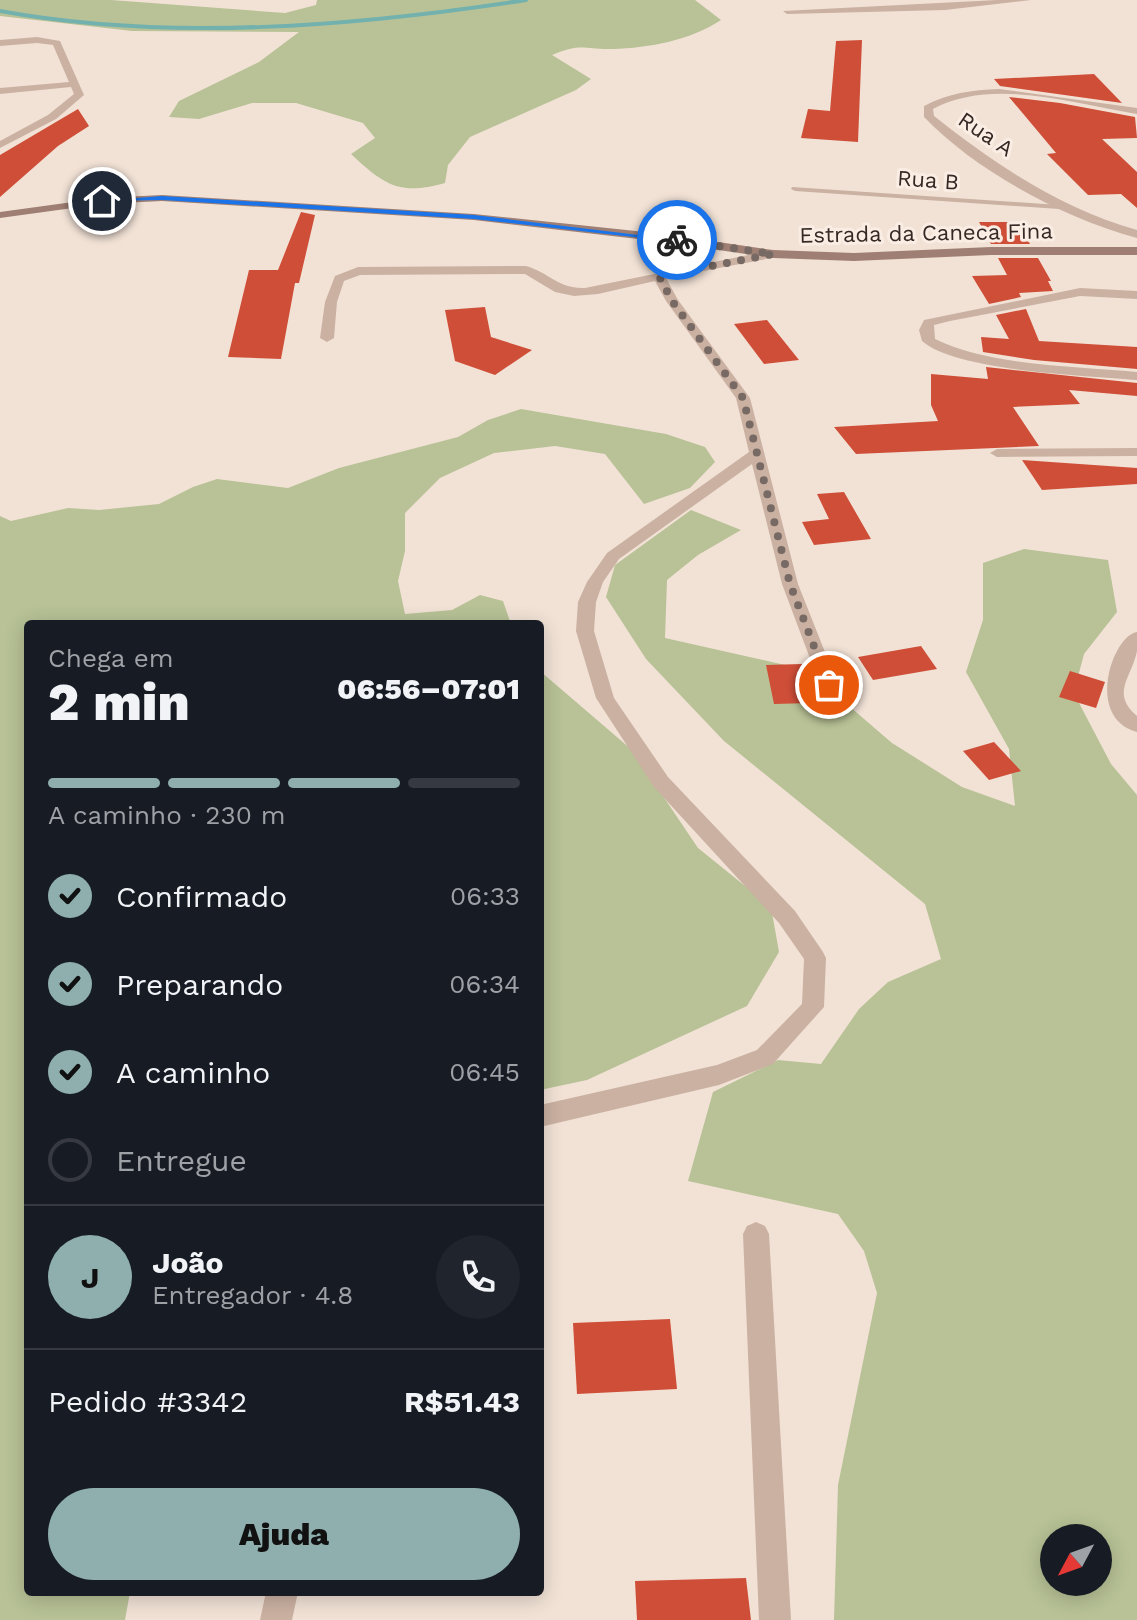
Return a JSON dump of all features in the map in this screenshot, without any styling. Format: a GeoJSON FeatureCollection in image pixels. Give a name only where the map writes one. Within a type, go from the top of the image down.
{"type":"FeatureCollection","features":[{"type":"Feature","properties":{"kind":"street"},"geometry":{"type":"LineString","coordinates":[[787,11],[958,6],[1025,0]]}},
{"type":"Feature","properties":{"kind":"street"},"geometry":{"type":"LineString","coordinates":[[0,43],[37,40],[57,43],[79,95],[0,145]]}},
{"type":"Feature","properties":{"kind":"street"},"geometry":{"type":"LineString","coordinates":[[0,91],[76,84]]}},
{"type":"Feature","properties":{"kind":"street","name":"Rua A"},"geometry":{"type":"LineString","coordinates":[[1137,111],[1014,93],[987,92],[954,95],[936,101],[928,108],[929,117],[955,139],[1059,207],[1107,227],[1137,234]]}},
{"type":"Feature","properties":{"kind":"street","name":"Estrada da Caneca Fina"},"geometry":{"type":"LineString","coordinates":[[0,215],[102,201],[162,198],[474,217],[664,238],[773,254],[854,257],[991,251],[1137,251]]}},
{"type":"Feature","properties":{"kind":"street"},"geometry":{"type":"LineString","coordinates":[[327,338],[331,302],[339,279],[358,271],[526,270],[542,274],[556,288],[577,292],[773,254]]}},
{"type":"Feature","properties":{"kind":"street"},"geometry":{"type":"LineString","coordinates":[[659,276],[672,301],[743,398],[790,584],[829,685]]}},
{"type":"Feature","properties":{"kind":"street"},"geometry":{"type":"LineString","coordinates":[[1137,295],[1080,292],[948,317],[929,323],[926,330],[929,341],[948,353],[966,357],[1018,366],[1137,376]]}},
{"type":"Feature","properties":{"kind":"street"},"geometry":{"type":"LineString","coordinates":[[544,1115],[719,1075],[765,1057],[813,1007],[815,958],[787,917],[716,845],[661,782],[605,698],[585,631],[587,602],[595,582],[613,556],[759,452]]}},
{"type":"Feature","properties":{"kind":"street"},"geometry":{"type":"LineString","coordinates":[[997,453],[1137,452]]}},
{"type":"Feature","properties":{"kind":"street"},"geometry":{"type":"LineString","coordinates":[[1136,637],[1122,665],[1115,692],[1118,708],[1137,726]]}},
{"type":"Feature","properties":{"kind":"street"},"geometry":{"type":"LineString","coordinates":[[756,1234],[765,1360],[775,1620]]}},
{"type":"Feature","properties":{"kind":"street"},"geometry":{"type":"LineString","coordinates":[[276,1620],[281,1596]]}},
{"type":"Feature","properties":{"kind":"lane","name":"Rua B"},"geometry":{"type":"LineString","coordinates":[[795,189],[1059,207]]}},
{"type":"Feature","properties":{"kind":"green space"},"geometry":{"type":"Polygon","coordinates":[[[0,0],[111,0],[285,13],[316,5],[317,0],[695,0],[721,20],[697,33],[655,45],[577,48],[552,55],[591,79],[576,90],[470,137],[448,165],[445,183],[404,188],[383,180],[351,154],[375,138],[363,123],[296,103],[252,103],[199,119],[169,117],[179,101],[259,62],[299,32],[132,31],[0,16],[0,0]]]}},
{"type":"Feature","properties":{"kind":"green space"},"geometry":{"type":"Polygon","coordinates":[[[521,409],[666,434],[705,447],[715,462],[690,488],[644,504],[605,454],[555,446],[494,453],[440,478],[405,513],[405,551],[398,581],[405,614],[452,610],[480,595],[503,601],[510,620],[24,620],[24,1596],[129,1596],[125,1620],[0,1620],[0,516],[11,521],[68,508],[99,510],[159,504],[217,479],[288,488],[339,468],[458,437],[488,420],[521,409]]]}},
{"type":"Feature","properties":{"kind":"green space"},"geometry":{"type":"Polygon","coordinates":[[[691,510],[741,530],[698,555],[667,580],[665,638],[807,670],[892,743],[962,787],[1015,806],[1009,749],[966,672],[983,620],[983,563],[1024,549],[1108,560],[1117,612],[1084,654],[1075,688],[1078,701],[1111,764],[1137,795],[1137,1620],[834,1620],[838,1485],[877,1293],[864,1251],[838,1214],[688,1181],[713,1092],[778,1060],[821,1064],[859,1009],[888,982],[941,959],[925,904],[724,741],[646,659],[606,597],[615,565],[691,510]]]}},
{"type":"Feature","properties":{"kind":"green space"},"geometry":{"type":"Polygon","coordinates":[[[544,674],[632,750],[698,848],[771,907],[779,952],[747,1006],[587,1080],[544,1089],[544,674]]]}},
{"type":"Feature","properties":{"kind":"building"},"geometry":{"type":"Polygon","coordinates":[[[862,40],[858,142],[801,138],[808,109],[830,111],[836,41],[862,40]]]}},
{"type":"Feature","properties":{"kind":"building"},"geometry":{"type":"Polygon","coordinates":[[[1094,74],[1122,103],[1000,86],[994,79],[1094,74]]]}},
{"type":"Feature","properties":{"kind":"building"},"geometry":{"type":"Polygon","coordinates":[[[1009,97],[1135,117],[1137,138],[1102,139],[1137,172],[1137,208],[1121,194],[1088,195],[1047,154],[1056,153],[1009,97]]]}},
{"type":"Feature","properties":{"kind":"building"},"geometry":{"type":"Polygon","coordinates":[[[78,109],[89,126],[58,146],[0,197],[0,155],[78,109]]]}},
{"type":"Feature","properties":{"kind":"building"},"geometry":{"type":"Polygon","coordinates":[[[301,212],[315,215],[299,283],[295,283],[281,359],[228,357],[249,270],[278,270],[301,212]]]}},
{"type":"Feature","properties":{"kind":"building"},"geometry":{"type":"Polygon","coordinates":[[[979,222],[1017,222],[1030,244],[991,244],[979,222]]]}},
{"type":"Feature","properties":{"kind":"building"},"geometry":{"type":"Polygon","coordinates":[[[998,258],[1038,258],[1053,291],[1019,293],[1021,297],[989,304],[972,276],[1007,275],[998,258]]]}},
{"type":"Feature","properties":{"kind":"building"},"geometry":{"type":"Polygon","coordinates":[[[485,307],[491,337],[532,350],[495,375],[455,361],[445,310],[485,307]]]}},
{"type":"Feature","properties":{"kind":"building"},"geometry":{"type":"Polygon","coordinates":[[[1026,309],[1039,341],[1137,347],[1137,369],[983,352],[981,337],[1009,339],[996,315],[1026,309]]]}},
{"type":"Feature","properties":{"kind":"building"},"geometry":{"type":"Polygon","coordinates":[[[767,320],[799,360],[764,364],[734,324],[767,320]]]}},
{"type":"Feature","properties":{"kind":"building"},"geometry":{"type":"Polygon","coordinates":[[[986,367],[1137,383],[1137,396],[1069,390],[1080,404],[1013,407],[1039,446],[856,454],[834,427],[938,421],[931,405],[931,374],[988,379],[986,367]]]}},
{"type":"Feature","properties":{"kind":"building"},"geometry":{"type":"Polygon","coordinates":[[[1022,460],[1137,468],[1137,484],[1042,490],[1022,460]]]}},
{"type":"Feature","properties":{"kind":"building"},"geometry":{"type":"Polygon","coordinates":[[[844,492],[871,539],[814,545],[802,522],[829,519],[817,494],[844,492]]]}},
{"type":"Feature","properties":{"kind":"building"},"geometry":{"type":"Polygon","coordinates":[[[921,646],[937,669],[873,680],[858,657],[921,646]]]}},
{"type":"Feature","properties":{"kind":"building"},"geometry":{"type":"Polygon","coordinates":[[[802,664],[811,703],[774,704],[766,665],[802,664]]]}},
{"type":"Feature","properties":{"kind":"building"},"geometry":{"type":"Polygon","coordinates":[[[1070,671],[1105,682],[1096,708],[1059,697],[1070,671]]]}},
{"type":"Feature","properties":{"kind":"building"},"geometry":{"type":"Polygon","coordinates":[[[994,742],[1021,771],[989,780],[963,751],[994,742]]]}},
{"type":"Feature","properties":{"kind":"building"},"geometry":{"type":"Polygon","coordinates":[[[670,1319],[677,1389],[577,1394],[573,1323],[670,1319]]]}},
{"type":"Feature","properties":{"kind":"building"},"geometry":{"type":"Polygon","coordinates":[[[746,1578],[751,1620],[637,1620],[635,1581],[746,1578]]]}},
{"type":"Feature","properties":{"kind":"waterway"},"geometry":{"type":"LineString","coordinates":[[0,11],[130,26],[263,27],[396,17],[526,0]]}},
{"type":"Feature","properties":{"kind":"way so far"},"geometry":{"type":"LineString","coordinates":[[677,240],[773,254],[659,276],[672,301],[743,398],[790,584],[829,685]]}},
{"type":"Feature","properties":{"kind":"route"},"geometry":{"type":"LineString","coordinates":[[102,201],[162,198],[474,217],[677,240]]}}]}
